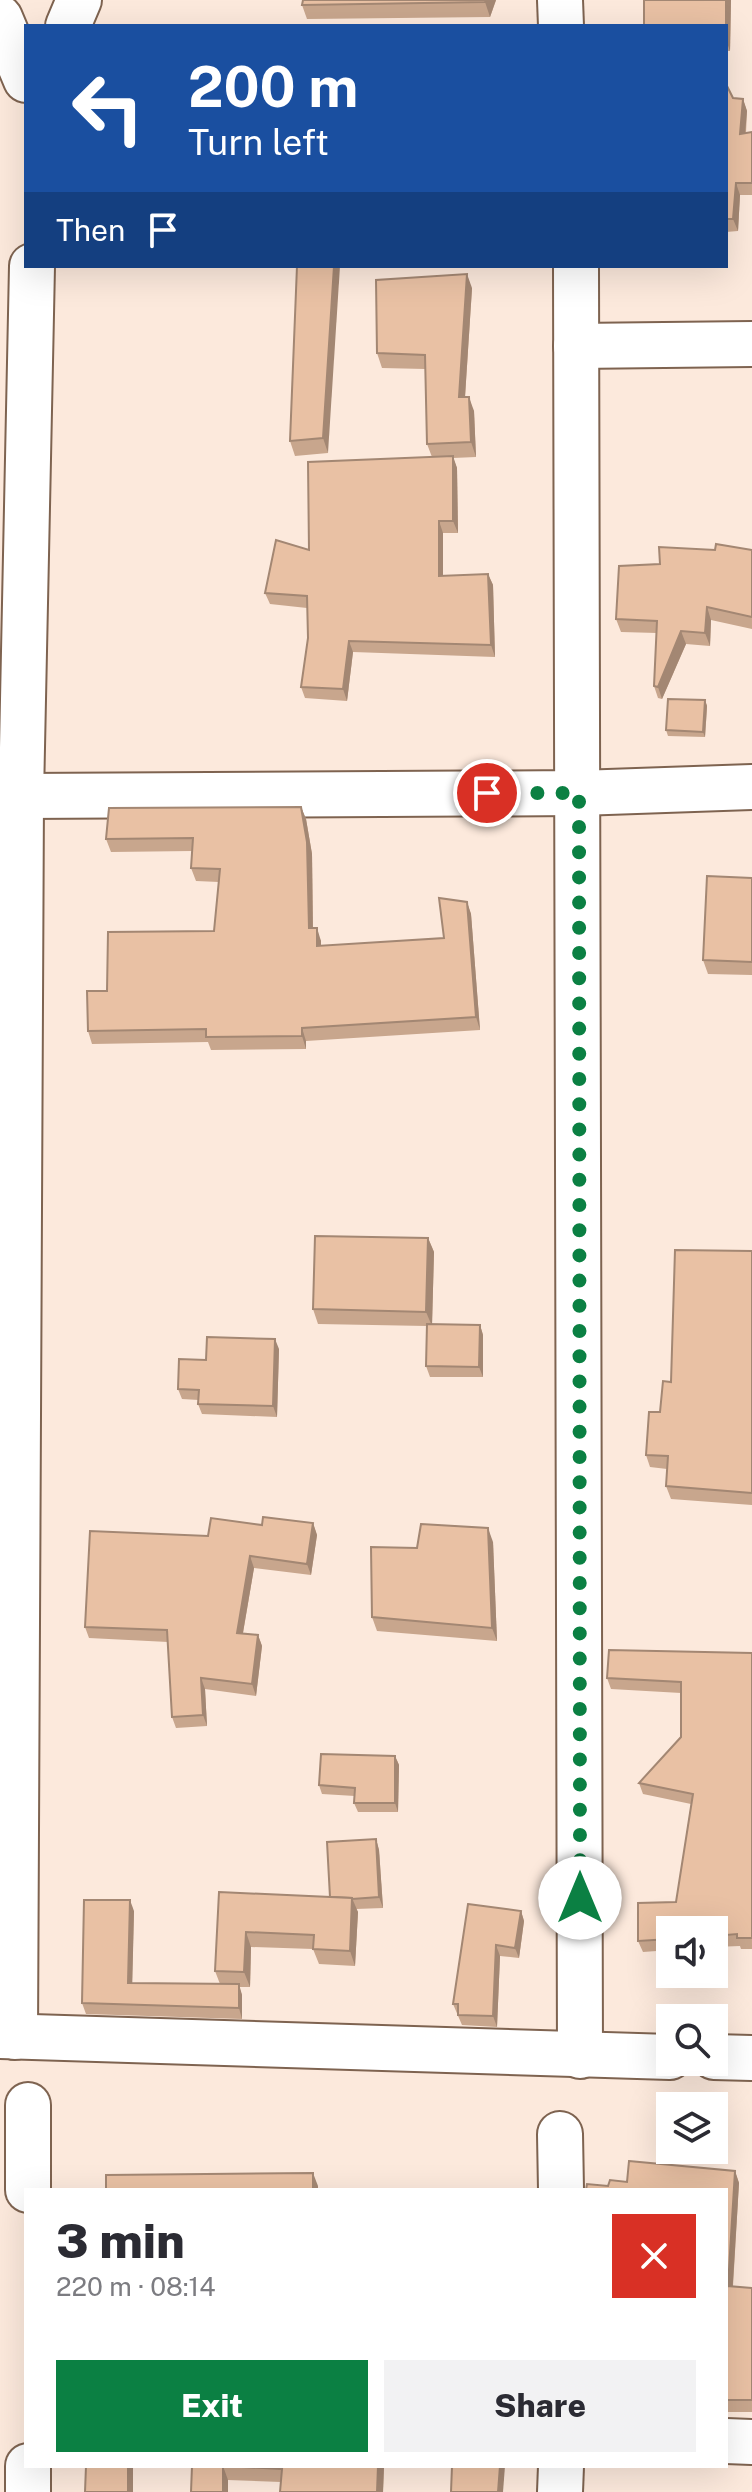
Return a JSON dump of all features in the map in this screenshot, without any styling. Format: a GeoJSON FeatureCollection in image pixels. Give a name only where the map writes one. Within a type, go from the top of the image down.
{"type":"FeatureCollection","features":[{"type":"Feature","properties":{"kind":"street"},"geometry":{"type":"LineString","coordinates":[[69,24],[79,0]]}},
{"type":"Feature","properties":{"kind":"street"},"geometry":{"type":"LineString","coordinates":[[560,0],[561,24]]}},
{"type":"Feature","properties":{"kind":"street"},"geometry":{"type":"LineString","coordinates":[[0,18],[24,75]]}},
{"type":"Feature","properties":{"kind":"street"},"geometry":{"type":"LineString","coordinates":[[32,268],[21,796],[7,2037],[656,2057]]}},
{"type":"Feature","properties":{"kind":"street"},"geometry":{"type":"LineString","coordinates":[[576,268],[580,2056]]}},
{"type":"Feature","properties":{"kind":"street"},"geometry":{"type":"LineString","coordinates":[[576,346],[752,344]]}},
{"type":"Feature","properties":{"kind":"street"},"geometry":{"type":"LineString","coordinates":[[21,796],[579,793],[752,787]]}},
{"type":"Feature","properties":{"kind":"street"},"geometry":{"type":"LineString","coordinates":[[728,2057],[752,2058]]}},
{"type":"Feature","properties":{"kind":"street"},"geometry":{"type":"LineString","coordinates":[[28,2105],[28,2188]]}},
{"type":"Feature","properties":{"kind":"street"},"geometry":{"type":"LineString","coordinates":[[560,2134],[561,2188]]}},
{"type":"Feature","properties":{"kind":"street"},"geometry":{"type":"LineString","coordinates":[[728,2441],[752,2442]]}},
{"type":"Feature","properties":{"kind":"street"},"geometry":{"type":"LineString","coordinates":[[28,2468],[28,2492]]}},
{"type":"Feature","properties":{"kind":"street"},"geometry":{"type":"LineString","coordinates":[[560,2492],[561,2468]]}},
{"type":"Feature","properties":{"kind":"building"},"geometry":{"type":"Polygon","coordinates":[[[303,0],[486,0],[302,5],[303,0]]]}},
{"type":"Feature","properties":{"kind":"building"},"geometry":{"type":"Polygon","coordinates":[[[644,0],[726,0],[726,24],[644,24],[644,0]]]}},
{"type":"Feature","properties":{"kind":"building"},"geometry":{"type":"Polygon","coordinates":[[[728,88],[733,98],[743,99],[740,134],[752,132],[752,183],[736,183],[733,219],[728,219],[728,88]]]}},
{"type":"Feature","properties":{"kind":"building"},"geometry":{"type":"Polygon","coordinates":[[[297,268],[334,268],[323,438],[290,441],[297,268]]]}},
{"type":"Feature","properties":{"kind":"building"},"geometry":{"type":"Polygon","coordinates":[[[467,274],[459,397],[469,397],[471,442],[427,444],[425,355],[377,353],[376,280],[467,274]]]}},
{"type":"Feature","properties":{"kind":"building"},"geometry":{"type":"Polygon","coordinates":[[[453,456],[453,521],[439,521],[439,576],[488,574],[491,645],[349,641],[343,689],[301,687],[308,638],[307,596],[265,593],[276,540],[309,550],[308,462],[453,456]]]}},
{"type":"Feature","properties":{"kind":"building"},"geometry":{"type":"Polygon","coordinates":[[[716,544],[752,550],[752,617],[707,607],[705,633],[681,631],[658,687],[654,686],[657,621],[616,619],[619,566],[660,564],[659,547],[715,550],[716,544]]]}},
{"type":"Feature","properties":{"kind":"building"},"geometry":{"type":"Polygon","coordinates":[[[668,699],[705,700],[703,732],[666,730],[668,699]]]}},
{"type":"Feature","properties":{"kind":"building"},"geometry":{"type":"Polygon","coordinates":[[[301,807],[307,842],[309,928],[317,928],[317,946],[444,938],[439,898],[467,902],[476,1017],[302,1028],[302,1036],[206,1037],[206,1029],[88,1031],[87,991],[107,991],[108,932],[214,931],[220,869],[191,868],[193,838],[106,839],[109,808],[301,807]]]}},
{"type":"Feature","properties":{"kind":"building"},"geometry":{"type":"Polygon","coordinates":[[[707,876],[752,878],[752,962],[703,960],[707,876]]]}},
{"type":"Feature","properties":{"kind":"building"},"geometry":{"type":"Polygon","coordinates":[[[315,1236],[428,1238],[426,1312],[313,1309],[315,1236]]]}},
{"type":"Feature","properties":{"kind":"building"},"geometry":{"type":"Polygon","coordinates":[[[675,1250],[752,1251],[752,1493],[666,1486],[668,1456],[646,1455],[649,1412],[660,1412],[663,1381],[671,1382],[675,1250]]]}},
{"type":"Feature","properties":{"kind":"building"},"geometry":{"type":"Polygon","coordinates":[[[427,1324],[480,1325],[479,1367],[426,1366],[427,1324]]]}},
{"type":"Feature","properties":{"kind":"building"},"geometry":{"type":"Polygon","coordinates":[[[207,1337],[275,1339],[273,1406],[198,1404],[199,1390],[178,1389],[179,1359],[206,1360],[207,1337]]]}},
{"type":"Feature","properties":{"kind":"building"},"geometry":{"type":"Polygon","coordinates":[[[263,1517],[313,1523],[307,1564],[250,1556],[237,1633],[258,1635],[252,1684],[201,1678],[203,1715],[172,1717],[167,1630],[85,1627],[90,1531],[208,1536],[211,1518],[262,1525],[263,1517]]]}},
{"type":"Feature","properties":{"kind":"building"},"geometry":{"type":"Polygon","coordinates":[[[421,1524],[488,1528],[492,1628],[372,1617],[371,1547],[417,1548],[421,1524]]]}},
{"type":"Feature","properties":{"kind":"building"},"geometry":{"type":"Polygon","coordinates":[[[609,1650],[752,1653],[752,1938],[728,1935],[728,1916],[656,1916],[656,1940],[638,1941],[638,1903],[676,1902],[693,1794],[639,1783],[681,1737],[681,1682],[607,1678],[609,1650]]]}},
{"type":"Feature","properties":{"kind":"building"},"geometry":{"type":"Polygon","coordinates":[[[321,1754],[395,1756],[395,1803],[354,1803],[355,1788],[319,1785],[321,1754]]]}},
{"type":"Feature","properties":{"kind":"building"},"geometry":{"type":"Polygon","coordinates":[[[376,1839],[379,1897],[330,1897],[327,1842],[376,1839]]]}},
{"type":"Feature","properties":{"kind":"building"},"geometry":{"type":"Polygon","coordinates":[[[219,1892],[352,1898],[350,1951],[313,1949],[314,1935],[246,1932],[244,1972],[215,1971],[219,1892]]]}},
{"type":"Feature","properties":{"kind":"building"},"geometry":{"type":"Polygon","coordinates":[[[84,1900],[130,1900],[128,1983],[239,1984],[239,2008],[82,2003],[84,1900]]]}},
{"type":"Feature","properties":{"kind":"building"},"geometry":{"type":"Polygon","coordinates":[[[468,1904],[521,1911],[515,1948],[496,1945],[493,2016],[458,2015],[458,2004],[453,2004],[468,1904]]]}},
{"type":"Feature","properties":{"kind":"building"},"geometry":{"type":"Polygon","coordinates":[[[629,2161],[735,2171],[728,2286],[728,2188],[586,2188],[587,2184],[608,2186],[610,2180],[627,2182],[629,2161]]]}},
{"type":"Feature","properties":{"kind":"building"},"geometry":{"type":"Polygon","coordinates":[[[313,2173],[313,2188],[106,2188],[106,2175],[313,2173]]]}},
{"type":"Feature","properties":{"kind":"building"},"geometry":{"type":"Polygon","coordinates":[[[728,2286],[752,2288],[752,2400],[728,2400],[728,2286]]]}},
{"type":"Feature","properties":{"kind":"building"},"geometry":{"type":"Polygon","coordinates":[[[86,2468],[128,2468],[128,2492],[85,2492],[86,2468]]]}},
{"type":"Feature","properties":{"kind":"building"},"geometry":{"type":"Polygon","coordinates":[[[192,2468],[223,2468],[223,2492],[191,2492],[192,2468]]]}},
{"type":"Feature","properties":{"kind":"building"},"geometry":{"type":"Polygon","coordinates":[[[262,2468],[378,2468],[377,2492],[280,2492],[282,2469],[262,2468]]]}},
{"type":"Feature","properties":{"kind":"building"},"geometry":{"type":"Polygon","coordinates":[[[452,2468],[500,2468],[498,2492],[451,2492],[452,2468]]]}},
{"type":"Feature","properties":{"kind":"route"},"geometry":{"type":"LineString","coordinates":[[487,793],[579,793],[580,1898]]}}]}
